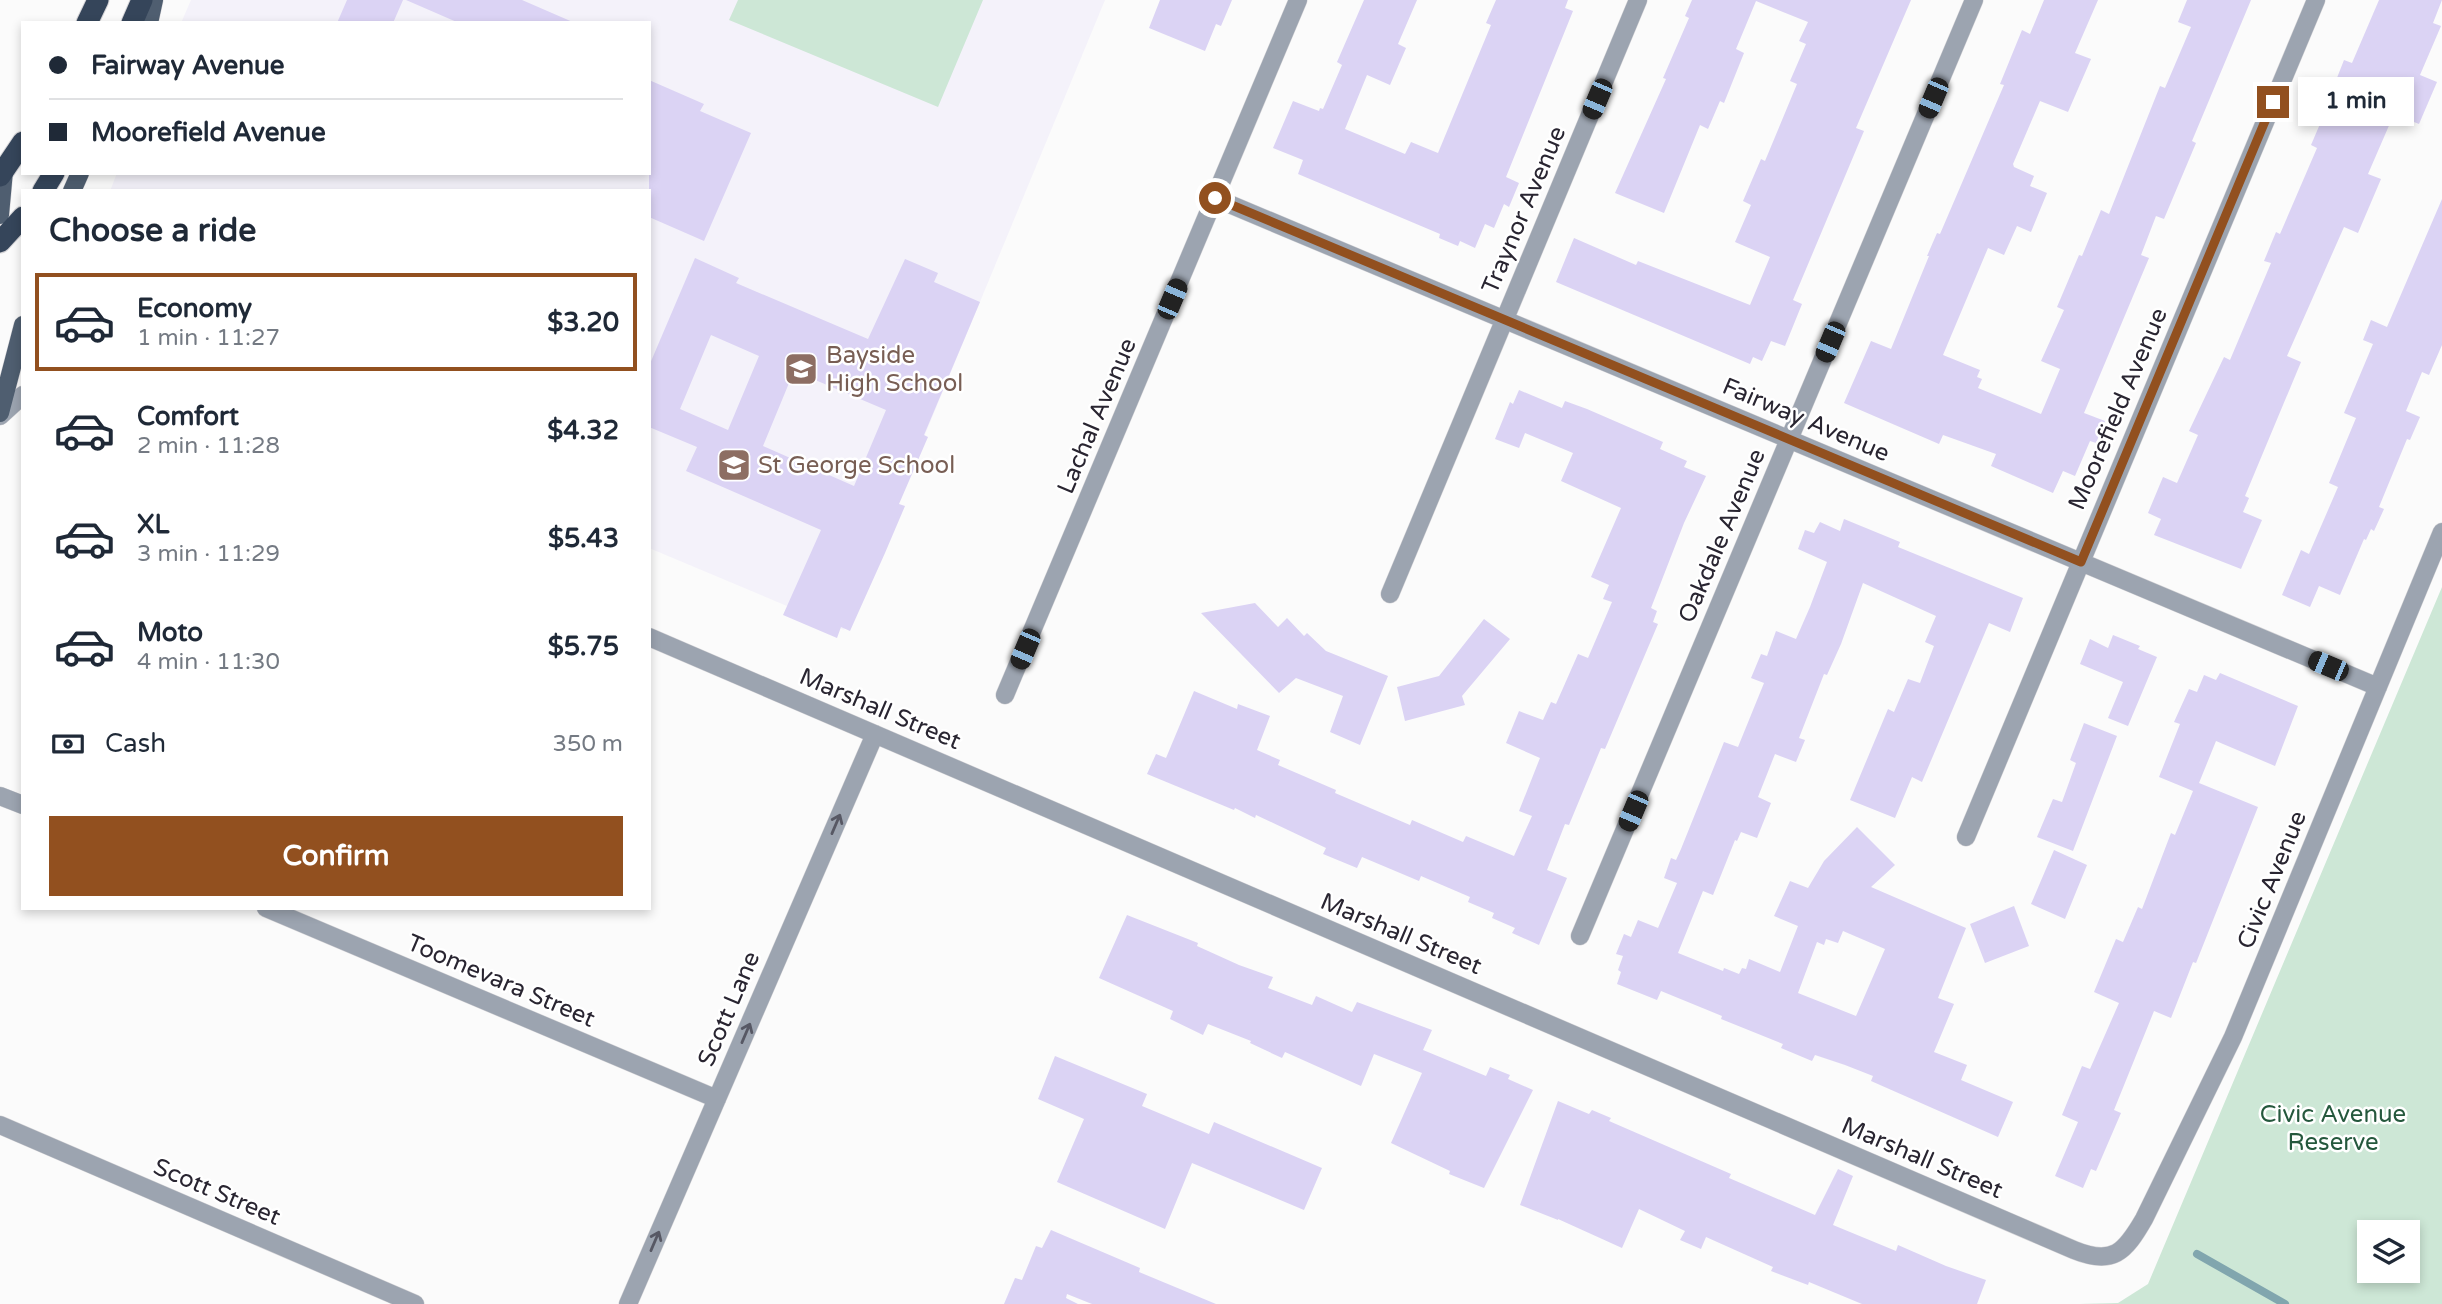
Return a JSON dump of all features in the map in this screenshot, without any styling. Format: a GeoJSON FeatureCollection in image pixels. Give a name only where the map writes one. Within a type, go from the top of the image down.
{"type":"FeatureCollection","features":[{"type":"Feature","properties":{"kind":"highway"},"geometry":{"type":"LineString","coordinates":[[88,21],[98,0]]}},
{"type":"Feature","properties":{"kind":"highway"},"geometry":{"type":"LineString","coordinates":[[133,21],[142,0]]}},
{"type":"Feature","properties":{"kind":"highway"},"geometry":{"type":"LineString","coordinates":[[2,173],[21,145]]}},
{"type":"Feature","properties":{"kind":"highway"},"geometry":{"type":"LineString","coordinates":[[0,242],[21,219]]}},
{"type":"Feature","properties":{"kind":"main road"},"geometry":{"type":"LineString","coordinates":[[149,21],[154,0]]}},
{"type":"Feature","properties":{"kind":"main road"},"geometry":{"type":"LineString","coordinates":[[0,215],[2,173]]}},
{"type":"Feature","properties":{"kind":"main road"},"geometry":{"type":"LineString","coordinates":[[0,414],[21,333]]}},
{"type":"Feature","properties":{"kind":"street","name":"Lachal Avenue"},"geometry":{"type":"LineString","coordinates":[[1005,695],[1298,0]]}},
{"type":"Feature","properties":{"kind":"street","name":"Traynor Avenue"},"geometry":{"type":"LineString","coordinates":[[1390,594],[1638,0]]}},
{"type":"Feature","properties":{"kind":"street","name":"Oakdale Avenue"},"geometry":{"type":"LineString","coordinates":[[1580,936],[1974,0]]}},
{"type":"Feature","properties":{"kind":"street","name":"Moorefield Avenue"},"geometry":{"type":"LineString","coordinates":[[1966,837],[2316,0]]}},
{"type":"Feature","properties":{"kind":"street","name":"Fairway Avenue"},"geometry":{"type":"LineString","coordinates":[[1215,198],[2378,687]]}},
{"type":"Feature","properties":{"kind":"street"},"geometry":{"type":"LineString","coordinates":[[0,414],[21,397]]}},
{"type":"Feature","properties":{"kind":"street","name":"Civic Avenue"},"geometry":{"type":"LineString","coordinates":[[2132,1240],[2233,1037],[2442,532]]}},
{"type":"Feature","properties":{"kind":"street","name":"Marshall Street"},"geometry":{"type":"LineString","coordinates":[[651,638],[2091,1257],[2108,1257],[2120,1252],[2132,1240]]}},
{"type":"Feature","properties":{"kind":"street","name":"Scott Lane"},"geometry":{"type":"LineString","coordinates":[[628,1304],[875,734]]}},
{"type":"Feature","properties":{"kind":"street"},"geometry":{"type":"LineString","coordinates":[[0,796],[21,804]]}},
{"type":"Feature","properties":{"kind":"street","name":"Toomevara Street"},"geometry":{"type":"LineString","coordinates":[[271,910],[717,1099]]}},
{"type":"Feature","properties":{"kind":"street","name":"Scott Street"},"geometry":{"type":"LineString","coordinates":[[0,1125],[415,1304]]}},
{"type":"Feature","properties":{"kind":"shaded area","name":"Bayside High School"},"geometry":{"type":"Polygon","coordinates":[[[191,0],[1105,0],[844,630],[651,549],[651,189],[111,189],[116,175],[651,175],[651,21],[182,21],[191,0]]]}},
{"type":"Feature","properties":{"kind":"green space"},"geometry":{"type":"Polygon","coordinates":[[[738,0],[983,0],[938,107],[729,20],[738,0]]]}},
{"type":"Feature","properties":{"kind":"green space","name":"Civic Avenue Reserve"},"geometry":{"type":"Polygon","coordinates":[[[2442,587],[2442,1304],[2079,1304],[2118,1303],[2148,1284],[2442,587]]]}},
{"type":"Feature","properties":{"kind":"building"},"geometry":{"type":"Polygon","coordinates":[[[347,0],[403,0],[394,21],[338,21],[347,0]]]}},
{"type":"Feature","properties":{"kind":"building"},"geometry":{"type":"Polygon","coordinates":[[[406,0],[522,0],[570,21],[454,21],[406,0]]]}},
{"type":"Feature","properties":{"kind":"building"},"geometry":{"type":"Polygon","coordinates":[[[1160,0],[1232,0],[1221,26],[1216,24],[1205,51],[1149,28],[1160,0]]]}},
{"type":"Feature","properties":{"kind":"building"},"geometry":{"type":"Polygon","coordinates":[[[1364,0],[1417,0],[1398,44],[1406,48],[1390,85],[1367,75],[1345,129],[1405,154],[1411,142],[1438,153],[1491,25],[1486,23],[1496,0],[1568,0],[1565,8],[1573,11],[1506,177],[1519,183],[1509,207],[1504,204],[1494,228],[1485,224],[1475,248],[1460,241],[1458,246],[1439,238],[1440,234],[1298,174],[1303,160],[1273,148],[1293,101],[1319,111],[1320,108],[1323,109],[1342,65],[1337,62],[1364,0]]]}},
{"type":"Feature","properties":{"kind":"building"},"geometry":{"type":"Polygon","coordinates":[[[1692,0],[1911,0],[1856,128],[1864,131],[1793,300],[1802,304],[1785,346],[1771,341],[1762,361],[1753,357],[1750,364],[1556,282],[1574,238],[1636,265],[1638,261],[1750,305],[1770,257],[1735,242],[1751,205],[1743,201],[1761,159],[1765,161],[1797,84],[1790,81],[1806,44],[1799,41],[1808,22],[1756,1],[1736,49],[1744,53],[1724,103],[1720,101],[1708,129],[1700,125],[1664,213],[1615,193],[1666,79],[1663,78],[1689,18],[1685,16],[1692,0]]]}},
{"type":"Feature","properties":{"kind":"building"},"geometry":{"type":"Polygon","coordinates":[[[2044,0],[2098,0],[2075,53],[2091,59],[2068,112],[2040,101],[2013,164],[2014,167],[2034,176],[2030,186],[2047,193],[2031,232],[2017,226],[2004,255],[1988,248],[1943,355],[1980,370],[1977,377],[1982,379],[1978,388],[2041,414],[2060,369],[2041,361],[2064,310],[2057,307],[2101,210],[2109,214],[2160,86],[2165,88],[2191,27],[2178,22],[2187,0],[2251,0],[2192,141],[2196,143],[2164,219],[2156,216],[2141,255],[2149,258],[2084,413],[2105,421],[2096,443],[2090,441],[2075,476],[2063,471],[2053,493],[1991,466],[1996,454],[1943,435],[1939,444],[1844,403],[1871,341],[1891,349],[1927,256],[1937,233],[1940,234],[2004,85],[2000,84],[2022,30],[2030,34],[2044,0]]]}},
{"type":"Feature","properties":{"kind":"building"},"geometry":{"type":"Polygon","coordinates":[[[2379,0],[2442,0],[2433,23],[2441,26],[2420,75],[2437,82],[2419,124],[2394,114],[2368,174],[2381,179],[2358,233],[2344,227],[2287,356],[2301,362],[2245,496],[2249,498],[2243,512],[2262,520],[2241,569],[2154,535],[2161,519],[2148,513],[2163,477],[2177,483],[2198,435],[2189,431],[2224,357],[2230,360],[2271,263],[2264,261],[2276,232],[2280,234],[2317,148],[2311,145],[2335,89],[2333,88],[2344,60],[2352,63],[2379,0]]]}},
{"type":"Feature","properties":{"kind":"building"},"geometry":{"type":"Polygon","coordinates":[[[651,81],[704,104],[700,111],[751,133],[704,241],[651,218],[651,81]]]}},
{"type":"Feature","properties":{"kind":"building"},"geometry":{"type":"Polygon","coordinates":[[[2442,199],[2442,345],[2429,375],[2422,372],[2406,411],[2420,417],[2410,440],[2407,439],[2379,507],[2384,509],[2374,531],[2371,529],[2366,540],[2364,539],[2340,595],[2319,586],[2310,607],[2282,595],[2301,550],[2309,554],[2338,487],[2329,483],[2356,418],[2344,413],[2373,344],[2363,340],[2371,320],[2387,327],[2442,199]]]}},
{"type":"Feature","properties":{"kind":"building"},"geometry":{"type":"Polygon","coordinates":[[[695,258],[739,278],[736,283],[868,339],[905,259],[938,273],[934,282],[980,302],[924,435],[928,437],[899,504],[905,506],[885,553],[850,631],[841,627],[837,638],[783,615],[821,530],[686,471],[697,447],[651,428],[651,361],[695,258]],[[711,335],[680,409],[728,430],[759,356],[711,335]],[[794,371],[763,446],[854,486],[886,410],[794,371]]]}},
{"type":"Feature","properties":{"kind":"building"},"geometry":{"type":"Polygon","coordinates":[[[1519,390],[1562,408],[1565,401],[1663,442],[1660,449],[1687,461],[1684,467],[1706,476],[1684,523],[1651,608],[1657,611],[1653,622],[1658,624],[1605,749],[1601,748],[1569,825],[1565,824],[1547,870],[1567,878],[1539,945],[1512,933],[1515,928],[1492,918],[1494,913],[1468,902],[1470,897],[1421,876],[1419,881],[1362,857],[1357,868],[1323,854],[1326,848],[1256,815],[1255,818],[1147,774],[1156,754],[1166,758],[1194,691],[1237,709],[1238,704],[1270,716],[1257,750],[1280,760],[1278,765],[1410,825],[1412,820],[1463,842],[1466,836],[1514,856],[1532,816],[1519,811],[1540,758],[1506,743],[1519,711],[1543,720],[1551,702],[1556,704],[1578,654],[1588,658],[1612,602],[1603,599],[1609,585],[1591,577],[1621,508],[1561,481],[1573,453],[1525,433],[1519,448],[1495,439],[1510,402],[1513,404],[1519,390]]]}},
{"type":"Feature","properties":{"kind":"building"},"geometry":{"type":"Polygon","coordinates":[[[1844,519],[1900,542],[1898,547],[2023,598],[2010,632],[1989,623],[1922,782],[1912,777],[1895,818],[1850,800],[1888,709],[1894,712],[1908,679],[1920,683],[1934,646],[1925,642],[1936,616],[1863,583],[1841,644],[1827,675],[1824,674],[1799,738],[1805,740],[1796,762],[1775,754],[1758,797],[1771,803],[1757,838],[1741,832],[1737,841],[1735,840],[1713,895],[1703,891],[1678,953],[1723,971],[1724,968],[1739,974],[1742,968],[1746,969],[1749,959],[1780,972],[1798,926],[1774,916],[1790,881],[1808,888],[1824,861],[1857,827],[1895,865],[1871,887],[1966,928],[1938,998],[1954,1004],[1934,1052],[1967,1065],[1961,1080],[2013,1102],[1998,1137],[1871,1081],[1873,1076],[1815,1055],[1812,1061],[1781,1048],[1783,1044],[1661,991],[1657,1000],[1617,984],[1623,956],[1616,954],[1624,934],[1631,937],[1638,920],[1658,928],[1677,883],[1664,878],[1671,858],[1676,860],[1724,742],[1738,747],[1764,683],[1751,678],[1761,654],[1767,656],[1776,631],[1796,639],[1810,607],[1827,562],[1798,549],[1805,530],[1814,533],[1820,522],[1840,531],[1844,519]],[[1843,931],[1838,943],[1826,939],[1824,945],[1817,942],[1798,993],[1856,1016],[1885,949],[1843,931]]]}},
{"type":"Feature","properties":{"kind":"building"},"geometry":{"type":"Polygon","coordinates":[[[1255,603],[1278,627],[1287,618],[1304,636],[1307,633],[1326,651],[1388,676],[1360,745],[1330,732],[1343,696],[1296,678],[1279,693],[1201,613],[1255,603]]]}},
{"type":"Feature","properties":{"kind":"building"},"geometry":{"type":"Polygon","coordinates":[[[1484,619],[1510,639],[1462,696],[1465,705],[1405,721],[1397,687],[1439,676],[1484,619]]]}},
{"type":"Feature","properties":{"kind":"building"},"geometry":{"type":"Polygon","coordinates":[[[2113,635],[2140,646],[2138,649],[2157,657],[2128,726],[2108,718],[2123,682],[2080,664],[2090,639],[2108,648],[2113,635]]]}},
{"type":"Feature","properties":{"kind":"building"},"geometry":{"type":"Polygon","coordinates":[[[2220,673],[2298,706],[2275,766],[2216,741],[2199,783],[2258,807],[2196,963],[2193,962],[2171,1018],[2154,1011],[2114,1110],[2121,1113],[2096,1171],[2091,1169],[2083,1188],[2055,1176],[2078,1122],[2062,1115],[2082,1066],[2090,1069],[2119,1003],[2094,992],[2116,939],[2123,942],[2138,907],[2142,909],[2171,833],[2175,835],[2193,791],[2159,777],[2180,724],[2174,722],[2189,689],[2197,692],[2204,675],[2216,680],[2220,673]]]}},
{"type":"Feature","properties":{"kind":"building"},"geometry":{"type":"Polygon","coordinates":[[[2084,723],[2117,736],[2073,851],[2037,837],[2053,799],[2062,802],[2076,763],[2070,760],[2084,723]]]}},
{"type":"Feature","properties":{"kind":"building"},"geometry":{"type":"Polygon","coordinates":[[[2054,850],[2087,865],[2065,919],[2031,904],[2054,850]]]}},
{"type":"Feature","properties":{"kind":"building"},"geometry":{"type":"Polygon","coordinates":[[[2014,906],[2029,946],[1985,963],[1970,924],[2014,906]]]}},
{"type":"Feature","properties":{"kind":"building"},"geometry":{"type":"Polygon","coordinates":[[[1127,915],[1198,943],[1197,946],[1239,965],[1273,977],[1268,988],[1312,1005],[1316,996],[1352,1012],[1357,1002],[1432,1030],[1423,1050],[1486,1076],[1490,1067],[1510,1075],[1508,1079],[1533,1090],[1484,1188],[1449,1174],[1450,1171],[1391,1143],[1422,1073],[1374,1054],[1361,1086],[1285,1052],[1282,1058],[1250,1043],[1251,1041],[1208,1024],[1203,1035],[1170,1019],[1173,1011],[1099,978],[1127,915]]]}},
{"type":"Feature","properties":{"kind":"building"},"geometry":{"type":"Polygon","coordinates":[[[1055,1056],[1147,1094],[1142,1106],[1209,1134],[1214,1122],[1322,1168],[1304,1210],[1192,1163],[1165,1229],[1057,1182],[1084,1119],[1038,1099],[1055,1056]]]}},
{"type":"Feature","properties":{"kind":"building"},"geometry":{"type":"Polygon","coordinates":[[[1558,1101],[1589,1114],[1592,1110],[1611,1118],[1609,1121],[1731,1174],[1729,1178],[1815,1215],[1838,1169],[1853,1176],[1833,1225],[1896,1251],[1898,1245],[1986,1280],[1977,1304],[1862,1304],[1809,1282],[1808,1285],[1771,1271],[1773,1267],[1706,1237],[1701,1249],[1680,1240],[1685,1231],[1639,1209],[1622,1248],[1520,1205],[1558,1101]]]}},
{"type":"Feature","properties":{"kind":"building"},"geometry":{"type":"Polygon","coordinates":[[[1051,1230],[1140,1268],[1139,1272],[1216,1304],[1092,1304],[1067,1294],[1066,1298],[1078,1304],[1004,1304],[1015,1278],[1022,1280],[1036,1246],[1042,1248],[1051,1230]]]}},
{"type":"Feature","properties":{"kind":"waterway"},"geometry":{"type":"LineString","coordinates":[[2197,1254],[2285,1304]]}},
{"type":"Feature","properties":{"kind":"place","name":"Bayside High School"},"geometry":{"type":"Point","coordinates":[801,369]}},
{"type":"Feature","properties":{"kind":"place","name":"St George School"},"geometry":{"type":"Point","coordinates":[734,465]}},
{"type":"Feature","properties":{"kind":"route"},"geometry":{"type":"LineString","coordinates":[[1215,198],[2081,562],[2273,102]]}}]}
